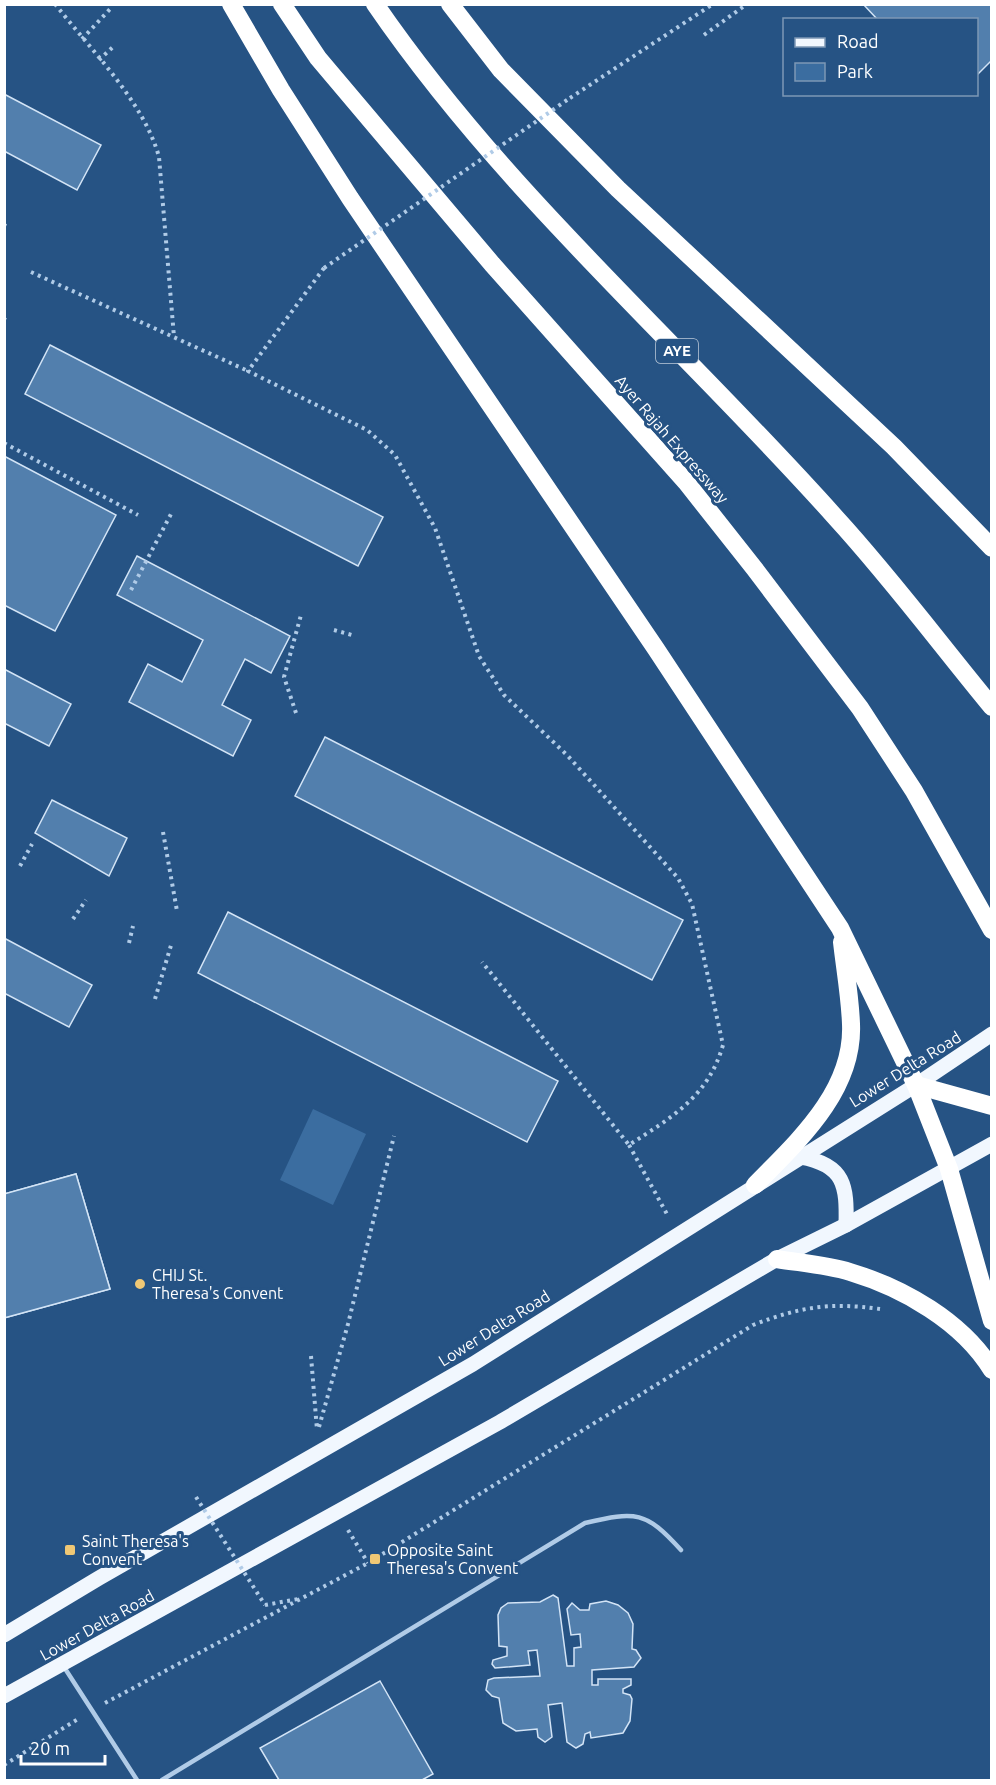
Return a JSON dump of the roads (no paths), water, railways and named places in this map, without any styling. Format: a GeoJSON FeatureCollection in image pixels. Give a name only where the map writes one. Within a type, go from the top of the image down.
{"type":"FeatureCollection","features":[{"type":"Feature","properties":{"kind":"highway"},"geometry":{"type":"LineString","coordinates":[[231,4],[281,90],[350,198],[650,639],[840,928],[916,1085],[949,1169],[992,1321]]}},
{"type":"Feature","properties":{"kind":"highway","name":"Ayer Rajah Expressway"},"geometry":{"type":"LineString","coordinates":[[282,4],[325,67],[492,264],[686,482],[754,568],[860,708],[908,782],[992,930]]}},
{"type":"Feature","properties":{"kind":"highway","name":"AYE"},"geometry":{"type":"LineString","coordinates":[[375,4],[429,81],[518,184],[837,518],[992,706]]}},
{"type":"Feature","properties":{"kind":"highway"},"geometry":{"type":"LineString","coordinates":[[450,4],[501,70],[618,189],[894,447],[992,548]]}},
{"type":"Feature","properties":{"kind":"highway"},"geometry":{"type":"LineString","coordinates":[[755,1185],[817,1120],[838,1081],[848,1054],[851,1026],[840,928]]}},
{"type":"Feature","properties":{"kind":"highway"},"geometry":{"type":"LineString","coordinates":[[916,1085],[992,1106]]}},
{"type":"Feature","properties":{"kind":"highway"},"geometry":{"type":"LineString","coordinates":[[777,1259],[849,1272],[903,1293],[942,1318],[979,1349],[992,1370]]}},
{"type":"Feature","properties":{"kind":"main road","name":"Lower Delta Road"},"geometry":{"type":"LineString","coordinates":[[4,1635],[99,1578],[473,1364],[916,1085],[987,1037]]}},
{"type":"Feature","properties":{"kind":"main road","name":"Lower Delta Road"},"geometry":{"type":"LineString","coordinates":[[4,1696],[510,1416],[777,1259],[846,1226],[992,1144]]}},
{"type":"Feature","properties":{"kind":"main road"},"geometry":{"type":"LineString","coordinates":[[801,1157],[822,1161],[837,1174],[847,1193],[846,1226]]}},
{"type":"Feature","properties":{"kind":"lane"},"geometry":{"type":"LineString","coordinates":[[162,1780],[585,1522],[617,1515],[640,1518],[657,1523],[681,1550]]}},
{"type":"Feature","properties":{"kind":"lane"},"geometry":{"type":"LineString","coordinates":[[63,1665],[137,1780]]}},
{"type":"Feature","properties":{"kind":"place","name":"CHIJ St. Theresa's Convent"},"geometry":{"type":"Point","coordinates":[140,1284]}},
{"type":"Feature","properties":{"kind":"place","name":"Saint Theresa's Convent"},"geometry":{"type":"Point","coordinates":[70,1550]}},
{"type":"Feature","properties":{"kind":"place","name":"Opposite Saint Theresa's Convent"},"geometry":{"type":"Point","coordinates":[375,1559]}}]}
